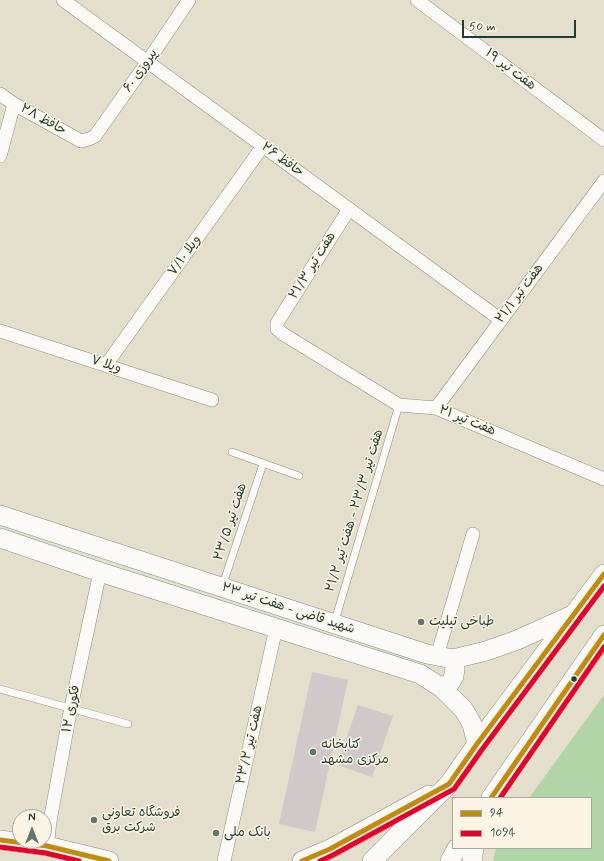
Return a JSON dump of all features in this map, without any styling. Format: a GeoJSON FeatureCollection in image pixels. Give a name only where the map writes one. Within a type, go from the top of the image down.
{"type":"FeatureCollection","features":[{"type":"Feature","properties":{"kind":"street","name":"حافظ ۲۶"},"geometry":{"type":"LineString","coordinates":[[63,0],[501,320]]}},
{"type":"Feature","properties":{"kind":"street","name":"پیروزی ۶۰"},"geometry":{"type":"LineString","coordinates":[[89,139],[95,136],[189,0]]}},
{"type":"Feature","properties":{"kind":"street","name":"هفت تیر ۱۹"},"geometry":{"type":"LineString","coordinates":[[417,0],[604,140]]}},
{"type":"Feature","properties":{"kind":"street","name":"حافظ ۲۸"},"geometry":{"type":"LineString","coordinates":[[0,94],[14,104],[81,141],[89,139]]}},
{"type":"Feature","properties":{"kind":"street"},"geometry":{"type":"LineString","coordinates":[[0,156],[14,104]]}},
{"type":"Feature","properties":{"kind":"street","name":"ویلا ۷/۱۰"},"geometry":{"type":"LineString","coordinates":[[106,365],[263,146]]}},
{"type":"Feature","properties":{"kind":"street","name":"هفت تیر ۲۱/۱"},"geometry":{"type":"LineString","coordinates":[[436,408],[604,181]]}},
{"type":"Feature","properties":{"kind":"street","name":"هفت تیر ۲۱/۳"},"geometry":{"type":"LineString","coordinates":[[278,323],[349,209]]}},
{"type":"Feature","properties":{"kind":"street","name":"هفت تیر ۲۱"},"geometry":{"type":"LineString","coordinates":[[278,323],[278,329],[283,334],[399,405],[436,408],[604,479]]}},
{"type":"Feature","properties":{"kind":"street","name":"ویلا ۷"},"geometry":{"type":"LineString","coordinates":[[0,331],[212,400]]}},
{"type":"Feature","properties":{"kind":"street","name":"شهید قاضی - هفت تیر ۲۳"},"geometry":{"type":"LineString","coordinates":[[0,515],[427,654],[445,657],[486,651],[517,640],[575,614]]}},
{"type":"Feature","properties":{"kind":"street"},"geometry":{"type":"LineString","coordinates":[[442,688],[450,683],[454,676],[455,668],[445,657],[473,534]]}},
{"type":"Feature","properties":{"kind":"street","name":"شهید قاضی - هفت تیر ۲۳"},"geometry":{"type":"LineString","coordinates":[[0,538],[100,572],[420,674],[442,688],[464,710],[472,724],[477,744]]}},
{"type":"Feature","properties":{"kind":"street","name":"فکوری ۱۲"},"geometry":{"type":"LineString","coordinates":[[52,811],[100,572]]}},
{"type":"Feature","properties":{"kind":"street"},"geometry":{"type":"LineString","coordinates":[[372,861],[449,784],[477,744],[604,574]]}},
{"type":"Feature","properties":{"kind":"street","name":"هفت تیر ۲۳/۲"},"geometry":{"type":"LineString","coordinates":[[224,861],[276,628]]}},
{"type":"Feature","properties":{"kind":"street"},"geometry":{"type":"LineString","coordinates":[[492,797],[604,636]]}},
{"type":"Feature","properties":{"kind":"street"},"geometry":{"type":"LineString","coordinates":[[302,861],[330,849],[449,784]]}},
{"type":"Feature","properties":{"kind":"street"},"geometry":{"type":"LineString","coordinates":[[0,840],[12,842]]}},
{"type":"Feature","properties":{"kind":"street"},"geometry":{"type":"LineString","coordinates":[[52,847],[109,861]]}},
{"type":"Feature","properties":{"kind":"street"},"geometry":{"type":"LineString","coordinates":[[450,861],[456,849]]}},
{"type":"Feature","properties":{"kind":"street"},"geometry":{"type":"LineString","coordinates":[[472,861],[474,849]]}},
{"type":"Feature","properties":{"kind":"lane","name":"هفت تیر ۲۳/۳ - هفت تیر ۲۱/۲"},"geometry":{"type":"LineString","coordinates":[[334,624],[399,405]]}},
{"type":"Feature","properties":{"kind":"lane"},"geometry":{"type":"LineString","coordinates":[[232,452],[299,476]]}},
{"type":"Feature","properties":{"kind":"lane","name":"هفت تیر ۲۳/۵"},"geometry":{"type":"LineString","coordinates":[[222,588],[263,464]]}},
{"type":"Feature","properties":{"kind":"lane"},"geometry":{"type":"LineString","coordinates":[[0,689],[72,707],[128,724]]}},
{"type":"Feature","properties":{"kind":"green space"},"geometry":{"type":"Polygon","coordinates":[[[604,695],[604,861],[493,861],[496,849],[592,849],[592,797],[530,797],[604,695]]]}},
{"type":"Feature","properties":{"kind":"building","name":"کتابخانه مرکزی مشهد"},"geometry":{"type":"Polygon","coordinates":[[[312,672],[348,680],[315,832],[279,824],[312,672]]]}},
{"type":"Feature","properties":{"kind":"building"},"geometry":{"type":"Polygon","coordinates":[[[358,705],[393,716],[372,777],[337,765],[358,705]]]}},
{"type":"Feature","properties":{"kind":"transit line","name":"94"},"geometry":{"type":"LineString","coordinates":[[302,861],[330,849],[449,784],[477,744],[604,574]]}},
{"type":"Feature","properties":{"kind":"transit line","name":"1094"},"geometry":{"type":"LineString","coordinates":[[320,861],[454,789],[604,586]]}},
{"type":"Feature","properties":{"kind":"transit line","name":"94"},"geometry":{"type":"LineString","coordinates":[[492,797],[604,635]]}},
{"type":"Feature","properties":{"kind":"transit line","name":"1094"},"geometry":{"type":"LineString","coordinates":[[501,797],[604,647]]}},
{"type":"Feature","properties":{"kind":"transit line","name":"94"},"geometry":{"type":"LineString","coordinates":[[0,840],[47,846],[109,861]]}},
{"type":"Feature","properties":{"kind":"transit line","name":"1094"},"geometry":{"type":"LineString","coordinates":[[0,847],[46,853],[79,861]]}},
{"type":"Feature","properties":{"kind":"place","name":"طباخی تیلیت"},"geometry":{"type":"Point","coordinates":[421,622]}},
{"type":"Feature","properties":{"kind":"place","name":"کتابخانه مرکزی مشهد"},"geometry":{"type":"Point","coordinates":[313,752]}},
{"type":"Feature","properties":{"kind":"place","name":"فروشگاه تعاونی شرکت برق"},"geometry":{"type":"Point","coordinates":[94,820]}},
{"type":"Feature","properties":{"kind":"place","name":"بانک ملی"},"geometry":{"type":"Point","coordinates":[216,833]}}]}
